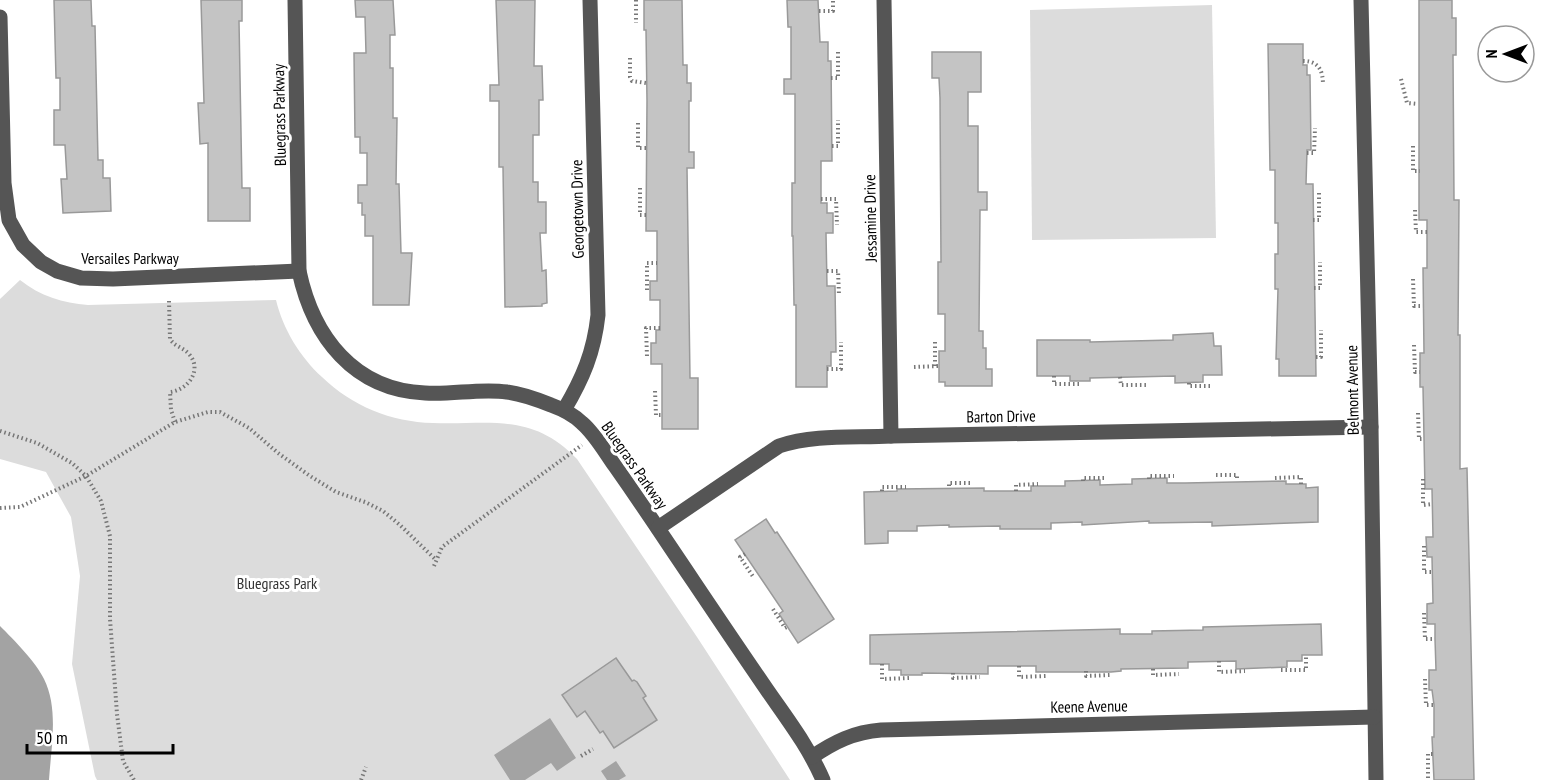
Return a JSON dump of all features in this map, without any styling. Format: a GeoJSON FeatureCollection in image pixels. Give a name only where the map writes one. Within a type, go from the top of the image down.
{"type":"FeatureCollection","features":[{"type":"Feature","properties":{"kind":"street","name":"Bluegrass Parkway"},"geometry":{"type":"LineString","coordinates":[[295,0],[299,271],[304,295],[314,319],[327,340],[339,357],[381,383],[424,393],[505,392],[531,397],[564,410],[582,422],[658,528],[812,757],[823,780]]}},
{"type":"Feature","properties":{"kind":"street","name":"Georgetown Drive"},"geometry":{"type":"LineString","coordinates":[[564,410],[588,364],[596,341],[598,315],[590,0]]}},
{"type":"Feature","properties":{"kind":"street","name":"Jessamine Drive"},"geometry":{"type":"LineString","coordinates":[[884,0],[891,436]]}},
{"type":"Feature","properties":{"kind":"street","name":"Belmont Avenue"},"geometry":{"type":"LineString","coordinates":[[1361,0],[1376,780]]}},
{"type":"Feature","properties":{"kind":"street","name":"Versailes Parkway"},"geometry":{"type":"LineString","coordinates":[[0,17],[4,183],[9,219],[23,245],[41,262],[57,271],[81,278],[113,279],[299,271]]}},
{"type":"Feature","properties":{"kind":"street","name":"Barton Drive"},"geometry":{"type":"LineString","coordinates":[[658,528],[779,446],[794,441],[891,436],[1371,427]]}},
{"type":"Feature","properties":{"kind":"street","name":"Keene Avenue"},"geometry":{"type":"LineString","coordinates":[[812,757],[847,737],[881,730],[1374,717]]}},
{"type":"Feature","properties":{"kind":"path"},"geometry":{"type":"LineString","coordinates":[[636,0],[636,23]]}},
{"type":"Feature","properties":{"kind":"path"},"geometry":{"type":"LineString","coordinates":[[819,11],[833,11],[833,0]]}},
{"type":"Feature","properties":{"kind":"path"},"geometry":{"type":"LineString","coordinates":[[831,78],[838,78],[838,52]]}},
{"type":"Feature","properties":{"kind":"path"},"geometry":{"type":"LineString","coordinates":[[630,58],[632,81],[646,83]]}},
{"type":"Feature","properties":{"kind":"path"},"geometry":{"type":"LineString","coordinates":[[1303,61],[1315,63],[1320,68],[1323,74],[1323,85]]}},
{"type":"Feature","properties":{"kind":"path"},"geometry":{"type":"LineString","coordinates":[[1401,79],[1407,103],[1418,104]]}},
{"type":"Feature","properties":{"kind":"path"},"geometry":{"type":"LineString","coordinates":[[832,146],[838,146],[838,120]]}},
{"type":"Feature","properties":{"kind":"path"},"geometry":{"type":"LineString","coordinates":[[638,123],[638,148],[647,148]]}},
{"type":"Feature","properties":{"kind":"path"},"geometry":{"type":"LineString","coordinates":[[1307,153],[1314,153],[1315,128]]}},
{"type":"Feature","properties":{"kind":"path"},"geometry":{"type":"LineString","coordinates":[[1413,146],[1413,171],[1420,171]]}},
{"type":"Feature","properties":{"kind":"path"},"geometry":{"type":"LineString","coordinates":[[640,188],[640,215],[646,215]]}},
{"type":"Feature","properties":{"kind":"path"},"geometry":{"type":"LineString","coordinates":[[1313,219],[1319,219],[1319,193]]}},
{"type":"Feature","properties":{"kind":"path"},"geometry":{"type":"LineString","coordinates":[[821,199],[836,199],[837,225]]}},
{"type":"Feature","properties":{"kind":"path"},"geometry":{"type":"LineString","coordinates":[[1415,210],[1416,232],[1427,232]]}},
{"type":"Feature","properties":{"kind":"path"},"geometry":{"type":"LineString","coordinates":[[1314,288],[1320,288],[1320,262]]}},
{"type":"Feature","properties":{"kind":"path"},"geometry":{"type":"LineString","coordinates":[[646,290],[646,263],[657,263]]}},
{"type":"Feature","properties":{"kind":"path"},"geometry":{"type":"LineString","coordinates":[[827,271],[838,271],[839,296]]}},
{"type":"Feature","properties":{"kind":"path"},"geometry":{"type":"LineString","coordinates":[[1413,279],[1414,306],[1423,306]]}},
{"type":"Feature","properties":{"kind":"path"},"geometry":{"type":"LineString","coordinates":[[169,301],[170,339],[172,343],[187,351],[194,360],[194,374],[188,384],[178,391],[170,392],[171,410],[175,422]]}},
{"type":"Feature","properties":{"kind":"path"},"geometry":{"type":"LineString","coordinates":[[647,356],[646,328],[660,328]]}},
{"type":"Feature","properties":{"kind":"path"},"geometry":{"type":"LineString","coordinates":[[1316,357],[1321,357],[1321,330]]}},
{"type":"Feature","properties":{"kind":"path"},"geometry":{"type":"LineString","coordinates":[[827,369],[841,369],[841,342]]}},
{"type":"Feature","properties":{"kind":"path"},"geometry":{"type":"LineString","coordinates":[[914,367],[937,366],[935,342]]}},
{"type":"Feature","properties":{"kind":"path"},"geometry":{"type":"LineString","coordinates":[[1414,345],[1415,372],[1420,372]]}},
{"type":"Feature","properties":{"kind":"path"},"geometry":{"type":"LineString","coordinates":[[1054,376],[1054,384],[1080,384]]}},
{"type":"Feature","properties":{"kind":"path"},"geometry":{"type":"LineString","coordinates":[[1120,377],[1120,386],[1148,384]]}},
{"type":"Feature","properties":{"kind":"path"},"geometry":{"type":"LineString","coordinates":[[1189,382],[1189,386],[1212,386]]}},
{"type":"Feature","properties":{"kind":"path"},"geometry":{"type":"LineString","coordinates":[[655,391],[656,415],[662,415]]}},
{"type":"Feature","properties":{"kind":"path"},"geometry":{"type":"LineString","coordinates":[[0,508],[20,507],[86,476],[175,422],[208,412],[220,412],[249,428],[309,476],[336,492],[383,511],[435,559]]}},
{"type":"Feature","properties":{"kind":"path"},"geometry":{"type":"LineString","coordinates":[[1418,413],[1419,439],[1423,439]]}},
{"type":"Feature","properties":{"kind":"path"},"geometry":{"type":"LineString","coordinates":[[0,431],[37,443],[72,463],[86,476],[101,501],[110,536],[110,619],[117,714],[123,761],[134,780]]}},
{"type":"Feature","properties":{"kind":"path"},"geometry":{"type":"LineString","coordinates":[[434,566],[442,547],[583,445]]}},
{"type":"Feature","properties":{"kind":"path"},"geometry":{"type":"LineString","coordinates":[[1216,475],[1237,475],[1237,478]]}},
{"type":"Feature","properties":{"kind":"path"},"geometry":{"type":"LineString","coordinates":[[1149,479],[1149,477],[1174,476]]}},
{"type":"Feature","properties":{"kind":"path"},"geometry":{"type":"LineString","coordinates":[[1275,478],[1301,477],[1301,484]]}},
{"type":"Feature","properties":{"kind":"path"},"geometry":{"type":"LineString","coordinates":[[1083,481],[1083,478],[1107,478]]}},
{"type":"Feature","properties":{"kind":"path"},"geometry":{"type":"LineString","coordinates":[[1423,479],[1423,505],[1432,504]]}},
{"type":"Feature","properties":{"kind":"path"},"geometry":{"type":"LineString","coordinates":[[949,486],[949,483],[974,483]]}},
{"type":"Feature","properties":{"kind":"path"},"geometry":{"type":"LineString","coordinates":[[1016,491],[1016,484],[1038,484]]}},
{"type":"Feature","properties":{"kind":"path"},"geometry":{"type":"LineString","coordinates":[[882,491],[882,487],[906,487]]}},
{"type":"Feature","properties":{"kind":"path"},"geometry":{"type":"LineString","coordinates":[[1424,546],[1425,572],[1432,572]]}},
{"type":"Feature","properties":{"kind":"path"},"geometry":{"type":"LineString","coordinates":[[745,554],[740,557],[754,578]]}},
{"type":"Feature","properties":{"kind":"path"},"geometry":{"type":"LineString","coordinates":[[772,609],[784,628],[787,627]]}},
{"type":"Feature","properties":{"kind":"path"},"geometry":{"type":"LineString","coordinates":[[1424,613],[1425,639],[1435,639]]}},
{"type":"Feature","properties":{"kind":"path"},"geometry":{"type":"LineString","coordinates":[[1281,670],[1306,670],[1306,655]]}},
{"type":"Feature","properties":{"kind":"path"},"geometry":{"type":"LineString","coordinates":[[1219,662],[1219,672],[1245,671]]}},
{"type":"Feature","properties":{"kind":"path"},"geometry":{"type":"LineString","coordinates":[[882,664],[882,679],[911,678]]}},
{"type":"Feature","properties":{"kind":"path"},"geometry":{"type":"LineString","coordinates":[[1019,666],[1019,677],[1046,676]]}},
{"type":"Feature","properties":{"kind":"path"},"geometry":{"type":"LineString","coordinates":[[1153,669],[1153,675],[1179,674]]}},
{"type":"Feature","properties":{"kind":"path"},"geometry":{"type":"LineString","coordinates":[[1086,671],[1086,676],[1111,675]]}},
{"type":"Feature","properties":{"kind":"path"},"geometry":{"type":"LineString","coordinates":[[953,673],[953,678],[980,677]]}},
{"type":"Feature","properties":{"kind":"path"},"geometry":{"type":"LineString","coordinates":[[1425,680],[1426,705],[1434,705]]}},
{"type":"Feature","properties":{"kind":"path"},"geometry":{"type":"LineString","coordinates":[[581,756],[593,749]]}},
{"type":"Feature","properties":{"kind":"path"},"geometry":{"type":"LineString","coordinates":[[1428,778],[1428,754],[1433,754]]}},
{"type":"Feature","properties":{"kind":"path"},"geometry":{"type":"LineString","coordinates":[[361,780],[366,767]]}},
{"type":"Feature","properties":{"kind":"green space"},"geometry":{"type":"Polygon","coordinates":[[[1212,5],[1216,238],[1032,240],[1030,10],[1212,5]]]}},
{"type":"Feature","properties":{"kind":"green space","name":"Bluegrass Park"},"geometry":{"type":"Polygon","coordinates":[[[20,280],[52,298],[88,305],[276,300],[293,342],[307,361],[334,387],[359,404],[387,416],[417,422],[492,423],[527,427],[560,444],[577,459],[790,780],[97,780],[72,664],[80,576],[71,517],[46,472],[0,459],[0,299],[20,280]]]}},
{"type":"Feature","properties":{"kind":"shaded area"},"geometry":{"type":"Polygon","coordinates":[[[0,626],[36,666],[49,691],[53,729],[49,780],[0,780],[0,626]]]}},
{"type":"Feature","properties":{"kind":"shaded area"},"geometry":{"type":"Polygon","coordinates":[[[550,718],[576,758],[557,771],[551,763],[525,780],[510,780],[494,755],[550,718]]]}},
{"type":"Feature","properties":{"kind":"shaded area"},"geometry":{"type":"Polygon","coordinates":[[[616,761],[626,776],[619,780],[607,780],[601,771],[616,761]]]}},
{"type":"Feature","properties":{"kind":"building"},"geometry":{"type":"Polygon","coordinates":[[[54,0],[91,0],[92,26],[95,26],[98,160],[103,160],[103,178],[110,178],[111,211],[63,213],[61,179],[67,179],[65,145],[54,145],[54,110],[60,110],[60,78],[56,78],[54,0]]]}},
{"type":"Feature","properties":{"kind":"building"},"geometry":{"type":"Polygon","coordinates":[[[201,0],[242,0],[242,21],[239,21],[242,188],[250,188],[250,221],[208,221],[208,143],[200,144],[198,103],[204,103],[201,0]]]}},
{"type":"Feature","properties":{"kind":"building"},"geometry":{"type":"Polygon","coordinates":[[[355,0],[393,0],[395,35],[390,35],[390,68],[393,68],[393,118],[397,118],[396,184],[399,184],[401,253],[412,253],[409,305],[373,305],[373,236],[365,236],[365,215],[362,215],[362,203],[358,203],[358,185],[367,185],[367,153],[360,153],[360,137],[355,137],[354,53],[366,53],[365,17],[356,17],[355,0]]]}},
{"type":"Feature","properties":{"kind":"building"},"geometry":{"type":"Polygon","coordinates":[[[496,0],[535,0],[534,66],[542,66],[543,100],[539,100],[539,135],[533,135],[533,182],[538,182],[538,202],[546,202],[546,233],[540,233],[542,271],[546,270],[547,303],[542,306],[505,307],[503,167],[499,167],[499,101],[490,101],[490,85],[499,85],[496,0]]]}},
{"type":"Feature","properties":{"kind":"building"},"geometry":{"type":"Polygon","coordinates":[[[644,0],[682,0],[683,65],[687,65],[687,83],[691,83],[689,152],[694,152],[694,168],[687,168],[690,378],[698,378],[698,429],[662,429],[662,364],[651,364],[651,343],[656,343],[656,330],[660,330],[660,300],[650,300],[650,281],[657,281],[657,231],[646,231],[647,101],[644,0]]]}},
{"type":"Feature","properties":{"kind":"building"},"geometry":{"type":"Polygon","coordinates":[[[787,0],[818,0],[820,42],[828,42],[828,61],[831,61],[832,161],[821,161],[821,203],[827,203],[827,213],[833,213],[833,233],[826,233],[827,286],[835,286],[836,352],[831,352],[831,366],[827,366],[827,387],[796,387],[796,305],[794,305],[792,236],[792,183],[795,183],[795,94],[784,94],[784,79],[791,79],[791,27],[788,27],[787,0]]]}},
{"type":"Feature","properties":{"kind":"building"},"geometry":{"type":"Polygon","coordinates":[[[1419,0],[1452,0],[1452,18],[1456,18],[1456,55],[1453,55],[1454,200],[1459,200],[1460,469],[1467,468],[1474,780],[1434,780],[1432,737],[1434,737],[1434,705],[1432,690],[1429,690],[1429,670],[1436,670],[1435,624],[1427,624],[1427,604],[1433,603],[1432,557],[1427,557],[1426,537],[1433,537],[1432,489],[1425,489],[1423,387],[1420,387],[1420,353],[1424,353],[1423,268],[1427,268],[1427,220],[1419,220],[1419,0]]]}},
{"type":"Feature","properties":{"kind":"building"},"geometry":{"type":"Polygon","coordinates":[[[1268,44],[1303,44],[1303,65],[1307,65],[1307,75],[1310,75],[1311,150],[1307,150],[1306,184],[1313,184],[1316,376],[1279,376],[1279,359],[1276,359],[1278,289],[1275,289],[1275,254],[1278,254],[1278,223],[1275,223],[1275,170],[1270,170],[1268,44]]]}},
{"type":"Feature","properties":{"kind":"building"},"geometry":{"type":"Polygon","coordinates":[[[932,52],[981,52],[981,92],[968,92],[968,126],[978,126],[978,192],[987,192],[987,210],[980,210],[979,331],[983,331],[986,369],[992,369],[992,386],[945,386],[945,382],[939,382],[939,351],[945,351],[945,314],[938,314],[938,262],[941,262],[940,98],[939,78],[932,78],[932,52]]]}},
{"type":"Feature","properties":{"kind":"building"},"geometry":{"type":"Polygon","coordinates":[[[1213,333],[1214,346],[1221,346],[1222,375],[1203,375],[1203,382],[1175,383],[1175,376],[1090,378],[1090,381],[1070,381],[1070,376],[1037,376],[1037,340],[1090,340],[1090,342],[1173,340],[1173,335],[1213,333]]]}},
{"type":"Feature","properties":{"kind":"building"},"geometry":{"type":"Polygon","coordinates":[[[1167,478],[1167,483],[1286,481],[1286,484],[1306,484],[1306,488],[1318,487],[1318,522],[1212,526],[1212,522],[1149,523],[1149,521],[1082,525],[1082,522],[1051,523],[1051,529],[1000,529],[1000,526],[917,526],[917,531],[888,531],[888,543],[865,544],[864,492],[897,491],[897,489],[984,488],[984,491],[1031,491],[1031,486],[1065,486],[1065,481],[1100,480],[1100,485],[1132,484],[1132,479],[1167,478]]]}},
{"type":"Feature","properties":{"kind":"building"},"geometry":{"type":"Polygon","coordinates":[[[766,519],[834,619],[798,643],[779,614],[783,611],[735,540],[766,519]]]}},
{"type":"Feature","properties":{"kind":"building"},"geometry":{"type":"Polygon","coordinates":[[[1321,624],[1322,655],[1302,655],[1302,661],[1287,661],[1287,667],[1236,669],[1236,661],[1188,662],[1188,668],[1121,669],[1121,671],[1111,672],[1036,672],[1036,666],[988,666],[988,674],[901,675],[901,670],[889,670],[889,664],[870,664],[870,635],[1120,629],[1120,634],[1152,634],[1152,631],[1203,630],[1203,627],[1321,624]]]}},
{"type":"Feature","properties":{"kind":"building"},"geometry":{"type":"Polygon","coordinates":[[[616,658],[632,681],[637,682],[646,696],[643,698],[657,720],[614,748],[603,731],[600,733],[585,711],[577,717],[562,695],[616,658]]]}}]}
